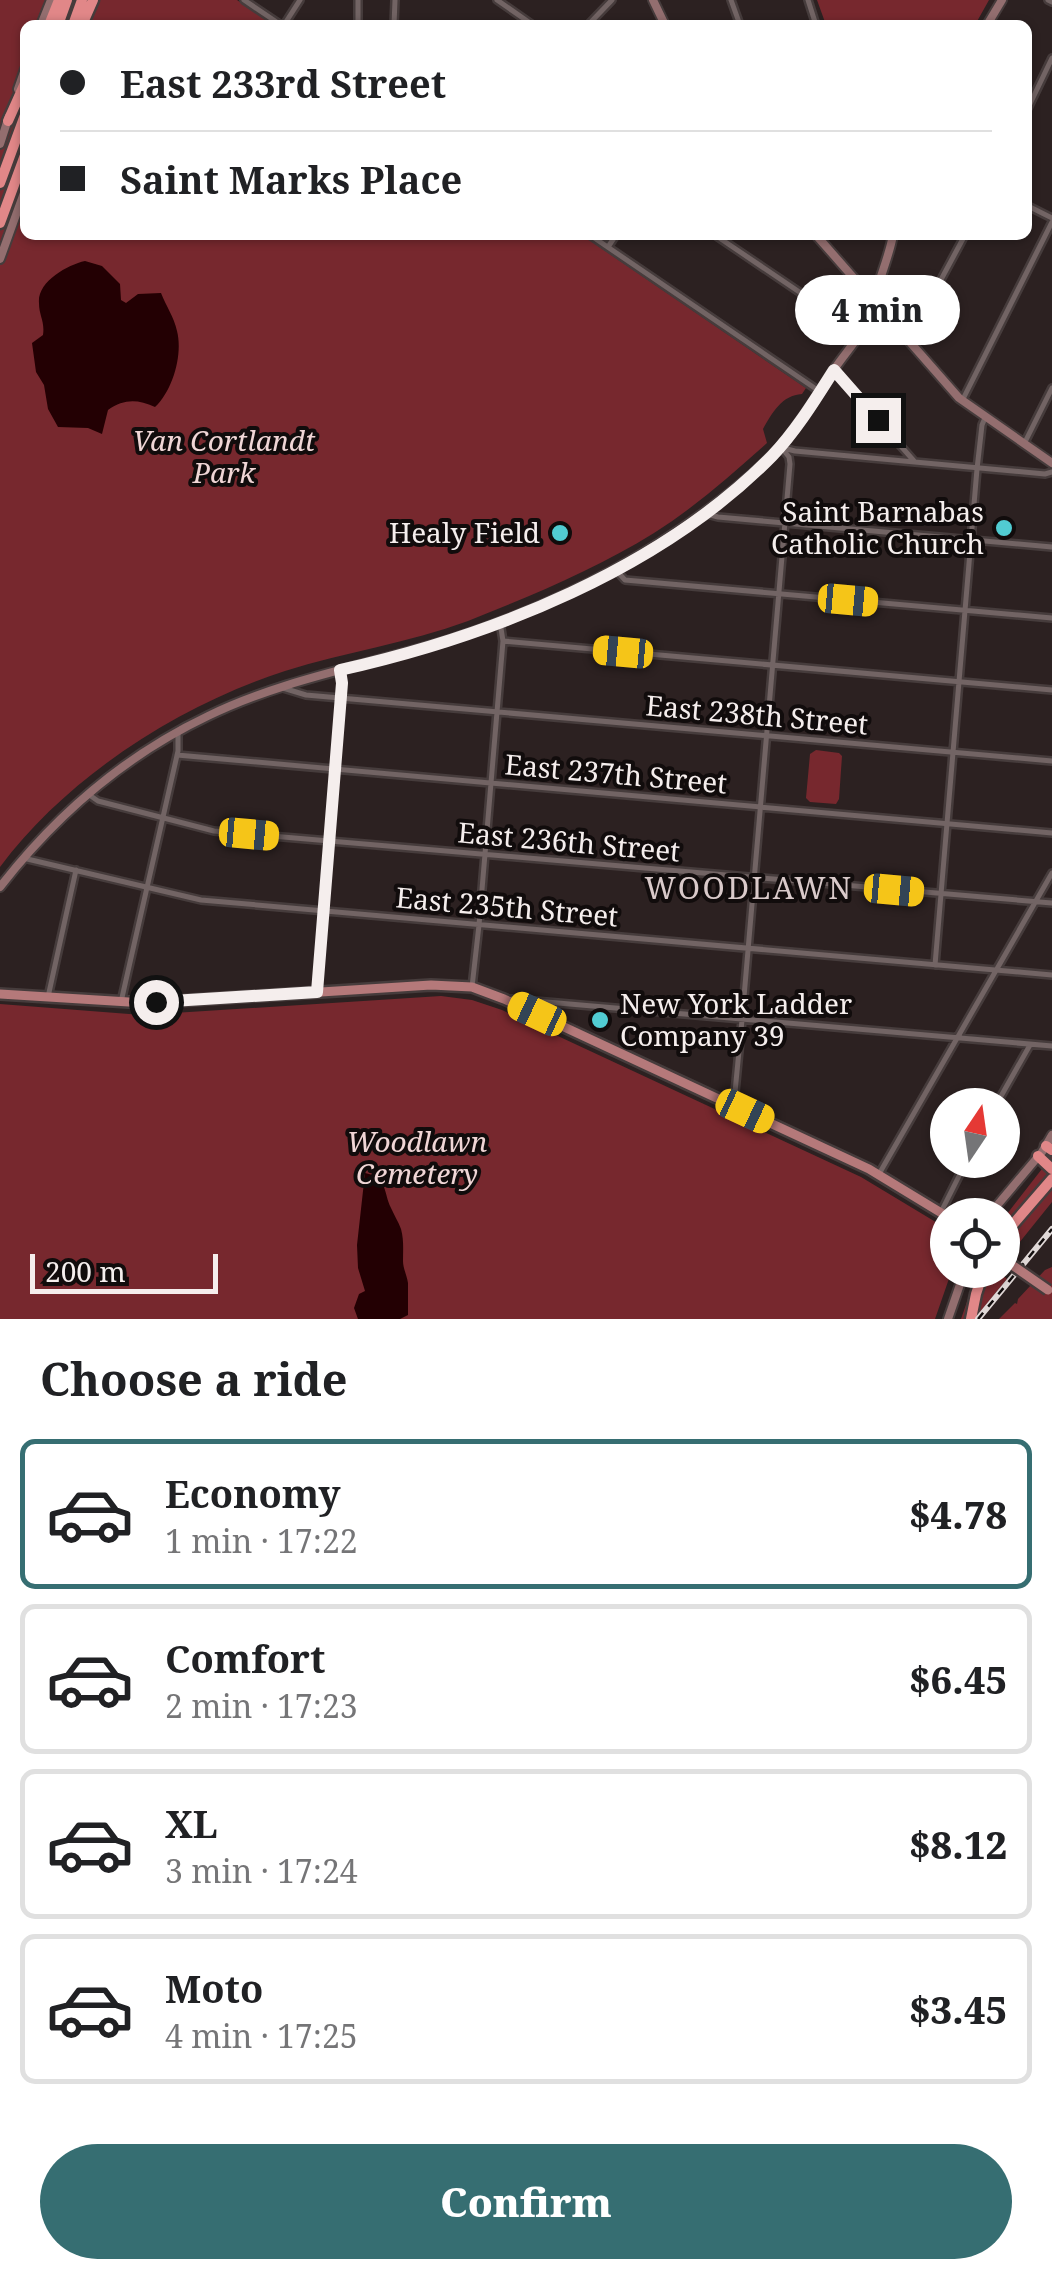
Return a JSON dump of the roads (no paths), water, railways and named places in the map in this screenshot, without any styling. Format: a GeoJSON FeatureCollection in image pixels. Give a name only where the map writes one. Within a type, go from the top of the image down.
{"type":"FeatureCollection","features":[{"type":"Feature","properties":{"kind":"highway"},"geometry":{"type":"LineString","coordinates":[[8,121],[20,94]]}},
{"type":"Feature","properties":{"kind":"highway"},"geometry":{"type":"LineString","coordinates":[[0,183],[20,129]]}},
{"type":"Feature","properties":{"kind":"highway"},"geometry":{"type":"LineString","coordinates":[[0,222],[20,168]]}},
{"type":"Feature","properties":{"kind":"highway"},"geometry":{"type":"LineString","coordinates":[[1038,1156],[1052,1170]]}},
{"type":"Feature","properties":{"kind":"highway"},"geometry":{"type":"LineString","coordinates":[[1020,1217],[1052,1179]]}},
{"type":"Feature","properties":{"kind":"highway"},"geometry":{"type":"LineString","coordinates":[[971,1319],[978,1288]]}},
{"type":"Feature","properties":{"kind":"main road"},"geometry":{"type":"LineString","coordinates":[[0,994],[156,1002],[442,984],[472,988],[504,999],[879,1174],[930,1206]]}},
{"type":"Feature","properties":{"kind":"main road"},"geometry":{"type":"LineString","coordinates":[[1020,1271],[1052,1293]]}},
{"type":"Feature","properties":{"kind":"street"},"geometry":{"type":"LineString","coordinates":[[244,0],[275,20]]}},
{"type":"Feature","properties":{"kind":"street"},"geometry":{"type":"LineString","coordinates":[[497,0],[526,20]]}},
{"type":"Feature","properties":{"kind":"street"},"geometry":{"type":"LineString","coordinates":[[593,20],[612,0]]}},
{"type":"Feature","properties":{"kind":"street"},"geometry":{"type":"LineString","coordinates":[[1032,100],[1052,58]]}},
{"type":"Feature","properties":{"kind":"street"},"geometry":{"type":"LineString","coordinates":[[0,144],[20,85]]}},
{"type":"Feature","properties":{"kind":"street"},"geometry":{"type":"LineString","coordinates":[[0,259],[20,204]]}},
{"type":"Feature","properties":{"kind":"street"},"geometry":{"type":"LineString","coordinates":[[962,401],[1052,220]]}},
{"type":"Feature","properties":{"kind":"street"},"geometry":{"type":"LineString","coordinates":[[598,240],[820,392]]}},
{"type":"Feature","properties":{"kind":"street"},"geometry":{"type":"LineString","coordinates":[[608,247],[613,240]]}},
{"type":"Feature","properties":{"kind":"street"},"geometry":{"type":"LineString","coordinates":[[723,240],[860,333]]}},
{"type":"Feature","properties":{"kind":"street"},"geometry":{"type":"LineString","coordinates":[[820,240],[962,401],[1052,462]]}},
{"type":"Feature","properties":{"kind":"street"},"geometry":{"type":"LineString","coordinates":[[0,887],[23,858],[88,794],[178,732],[280,686],[384,660],[548,602],[615,569],[703,513],[781,446],[820,392],[872,312],[893,240]]}},
{"type":"Feature","properties":{"kind":"street"},"geometry":{"type":"LineString","coordinates":[[908,341],[961,240]]}},
{"type":"Feature","properties":{"kind":"street"},"geometry":{"type":"LineString","coordinates":[[834,370],[916,463]]}},
{"type":"Feature","properties":{"kind":"street"},"geometry":{"type":"LineString","coordinates":[[1024,444],[1052,388]]}},
{"type":"Feature","properties":{"kind":"street"},"geometry":{"type":"LineString","coordinates":[[934,965],[977,469],[985,418]]}},
{"type":"Feature","properties":{"kind":"street"},"geometry":{"type":"LineString","coordinates":[[781,446],[795,452],[1052,472]]}},
{"type":"Feature","properties":{"kind":"street"},"geometry":{"type":"LineString","coordinates":[[731,1104],[736,1092],[790,459],[781,446]]}},
{"type":"Feature","properties":{"kind":"street"},"geometry":{"type":"LineString","coordinates":[[703,513],[1052,547]]}},
{"type":"Feature","properties":{"kind":"street"},"geometry":{"type":"LineString","coordinates":[[615,569],[625,580],[1052,618]]}},
{"type":"Feature","properties":{"kind":"street"},"geometry":{"type":"LineString","coordinates":[[472,988],[503,641],[500,622]]}},
{"type":"Feature","properties":{"kind":"street"},"geometry":{"type":"LineString","coordinates":[[503,641],[1052,690]]}},
{"type":"Feature","properties":{"kind":"street"},"geometry":{"type":"LineString","coordinates":[[317,992],[340,670]]}},
{"type":"Feature","properties":{"kind":"street","name":"East 238th Street"},"geometry":{"type":"LineString","coordinates":[[280,686],[302,694],[341,698],[1052,761]]}},
{"type":"Feature","properties":{"kind":"street"},"geometry":{"type":"LineString","coordinates":[[122,1002],[180,742],[178,732]]}},
{"type":"Feature","properties":{"kind":"street","name":"East 237th Street"},"geometry":{"type":"LineString","coordinates":[[177,755],[1052,833]]}},
{"type":"Feature","properties":{"kind":"street","name":"East 236th Street"},"geometry":{"type":"LineString","coordinates":[[88,794],[98,802],[214,831],[1052,904]]}},
{"type":"Feature","properties":{"kind":"street","name":"East 235th Street"},"geometry":{"type":"LineString","coordinates":[[23,858],[201,900],[1052,974]]}},
{"type":"Feature","properties":{"kind":"street"},"geometry":{"type":"LineString","coordinates":[[48,997],[76,870]]}},
{"type":"Feature","properties":{"kind":"street"},"geometry":{"type":"LineString","coordinates":[[879,1174],[1052,873]]}},
{"type":"Feature","properties":{"kind":"street"},"geometry":{"type":"LineString","coordinates":[[504,999],[1052,1046]]}},
{"type":"Feature","properties":{"kind":"street"},"geometry":{"type":"LineString","coordinates":[[1005,1088],[1030,1044]]}},
{"type":"Feature","properties":{"kind":"street"},"geometry":{"type":"LineString","coordinates":[[1003,1198],[1050,1144]]}},
{"type":"Feature","properties":{"kind":"street"},"geometry":{"type":"LineString","coordinates":[[948,1319],[959,1288]]}},
{"type":"Feature","properties":{"kind":"railway"},"geometry":{"type":"LineString","coordinates":[[978,1319],[1052,1229]]}},
{"type":"Feature","properties":{"kind":"place","name":"Saint Barnabas Catholic Church"},"geometry":{"type":"Point","coordinates":[1004,528]}},
{"type":"Feature","properties":{"kind":"place","name":"Healy Field"},"geometry":{"type":"Point","coordinates":[560,533]}},
{"type":"Feature","properties":{"kind":"place","name":"New York Ladder Company 39"},"geometry":{"type":"Point","coordinates":[600,1020]}},
{"type":"Feature","properties":{"kind":"district","name":"WOODLAWN"},"geometry":{"type":"Point","coordinates":[749,889]}},
{"type":"Feature","properties":{"kind":"park label","name":"Van Cortlandt Park"},"geometry":{"type":"Point","coordinates":[224,457]}},
{"type":"Feature","properties":{"kind":"park label","name":"Woodlawn Cemetery"},"geometry":{"type":"Point","coordinates":[417,1158]}}]}
